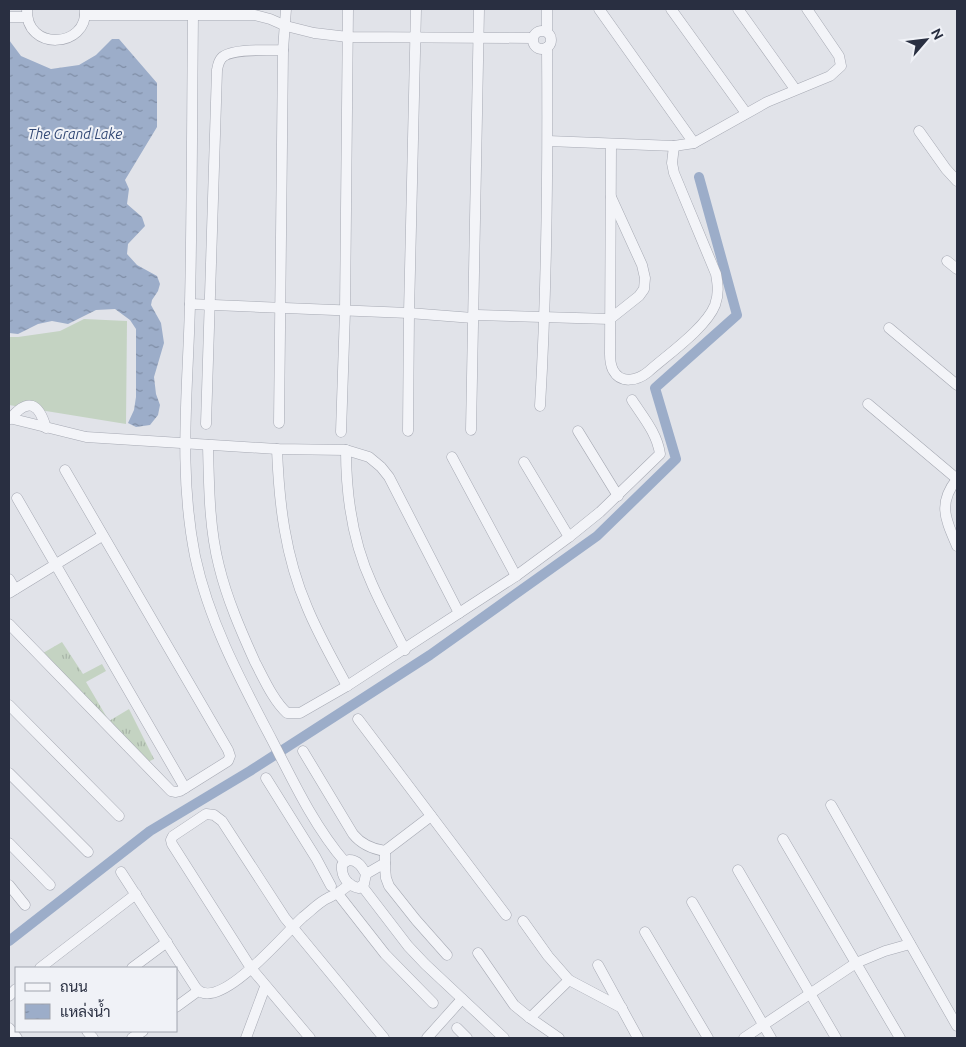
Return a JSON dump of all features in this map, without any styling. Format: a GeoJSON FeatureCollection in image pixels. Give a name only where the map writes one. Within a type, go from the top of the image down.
{"type":"FeatureCollection","features":[{"type":"Feature","properties":{"kind":"street"},"geometry":{"type":"LineString","coordinates":[[279,423],[283,50],[286,9]]}},
{"type":"Feature","properties":{"kind":"street"},"geometry":{"type":"LineString","coordinates":[[342,432],[348,9]]}},
{"type":"Feature","properties":{"kind":"street"},"geometry":{"type":"LineString","coordinates":[[408,431],[416,9]]}},
{"type":"Feature","properties":{"kind":"street"},"geometry":{"type":"LineString","coordinates":[[471,430],[480,9]]}},
{"type":"Feature","properties":{"kind":"street"},"geometry":{"type":"LineString","coordinates":[[546,32],[547,9]]}},
{"type":"Feature","properties":{"kind":"street"},"geometry":{"type":"LineString","coordinates":[[599,9],[694,143]]}},
{"type":"Feature","properties":{"kind":"street"},"geometry":{"type":"LineString","coordinates":[[671,9],[746,113]]}},
{"type":"Feature","properties":{"kind":"street"},"geometry":{"type":"LineString","coordinates":[[738,9],[795,89]]}},
{"type":"Feature","properties":{"kind":"street"},"geometry":{"type":"LineString","coordinates":[[548,141],[674,146],[694,143],[746,113],[795,89],[819,82],[830,76],[841,66],[839,56],[807,9]]}},
{"type":"Feature","properties":{"kind":"street"},"geometry":{"type":"LineString","coordinates":[[9,17],[27,13],[32,29],[39,36],[57,41],[75,34],[81,26],[85,12],[255,15],[314,33],[348,37],[532,38],[538,31],[546,32],[551,39],[547,47],[548,141],[540,406]]}},
{"type":"Feature","properties":{"kind":"street"},"geometry":{"type":"LineString","coordinates":[[193,15],[190,304],[184,443],[188,514],[197,565],[213,617],[236,672],[299,793],[345,862]]}},
{"type":"Feature","properties":{"kind":"street"},"geometry":{"type":"LineString","coordinates":[[532,38],[532,42],[539,49],[547,47]]}},
{"type":"Feature","properties":{"kind":"street"},"geometry":{"type":"LineString","coordinates":[[206,424],[216,80],[219,62],[223,57],[239,52],[283,50]]}},
{"type":"Feature","properties":{"kind":"street"},"geometry":{"type":"LineString","coordinates":[[919,131],[957,181]]}},
{"type":"Feature","properties":{"kind":"street"},"geometry":{"type":"LineString","coordinates":[[611,144],[610,354],[612,369],[621,378],[630,380],[640,378],[704,323],[715,306],[719,291],[716,274],[674,173],[672,163],[674,146]]}},
{"type":"Feature","properties":{"kind":"street"},"geometry":{"type":"LineString","coordinates":[[190,304],[409,313],[473,318],[477,315],[610,319],[640,296],[644,289],[645,278],[642,264],[611,196]]}},
{"type":"Feature","properties":{"kind":"street"},"geometry":{"type":"LineString","coordinates":[[947,261],[957,269]]}},
{"type":"Feature","properties":{"kind":"street"},"geometry":{"type":"LineString","coordinates":[[890,328],[957,385]]}},
{"type":"Feature","properties":{"kind":"street"},"geometry":{"type":"LineString","coordinates":[[208,445],[211,513],[218,566],[238,624],[261,673],[281,708],[287,713],[300,713],[405,650],[516,576],[570,537],[618,496],[660,454],[653,431],[632,400]]}},
{"type":"Feature","properties":{"kind":"street"},"geometry":{"type":"LineString","coordinates":[[868,404],[957,479],[947,494],[945,513],[957,546]]}},
{"type":"Feature","properties":{"kind":"street"},"geometry":{"type":"LineString","coordinates":[[46,428],[43,416],[37,408],[30,406],[19,408],[10,418],[46,428],[86,437],[277,449],[346,450],[369,457],[389,477],[458,613]]}},
{"type":"Feature","properties":{"kind":"street"},"geometry":{"type":"LineString","coordinates":[[578,430],[618,496]]}},
{"type":"Feature","properties":{"kind":"street"},"geometry":{"type":"LineString","coordinates":[[277,449],[279,494],[284,528],[298,584],[307,608],[347,686]]}},
{"type":"Feature","properties":{"kind":"street"},"geometry":{"type":"LineString","coordinates":[[346,450],[349,502],[362,558],[372,584],[405,650]]}},
{"type":"Feature","properties":{"kind":"street"},"geometry":{"type":"LineString","coordinates":[[452,457],[516,576]]}},
{"type":"Feature","properties":{"kind":"street"},"geometry":{"type":"LineString","coordinates":[[524,462],[570,537]]}},
{"type":"Feature","properties":{"kind":"street"},"geometry":{"type":"LineString","coordinates":[[9,624],[168,789],[176,792],[185,788],[225,764],[229,758],[229,753],[65,470]]}},
{"type":"Feature","properties":{"kind":"street"},"geometry":{"type":"LineString","coordinates":[[16,498],[185,788]]}},
{"type":"Feature","properties":{"kind":"street"},"geometry":{"type":"LineString","coordinates":[[9,579],[12,591],[102,536]]}},
{"type":"Feature","properties":{"kind":"street"},"geometry":{"type":"LineString","coordinates":[[9,705],[119,816]]}},
{"type":"Feature","properties":{"kind":"street"},"geometry":{"type":"LineString","coordinates":[[358,719],[506,915]]}},
{"type":"Feature","properties":{"kind":"street"},"geometry":{"type":"LineString","coordinates":[[303,752],[352,834],[358,841],[374,849],[385,851],[431,816]]}},
{"type":"Feature","properties":{"kind":"street"},"geometry":{"type":"LineString","coordinates":[[9,772],[88,852]]}},
{"type":"Feature","properties":{"kind":"street"},"geometry":{"type":"LineString","coordinates":[[266,778],[316,858],[332,893],[385,954],[433,1003]]}},
{"type":"Feature","properties":{"kind":"street"},"geometry":{"type":"LineString","coordinates":[[831,805],[957,1026]]}},
{"type":"Feature","properties":{"kind":"street"},"geometry":{"type":"LineString","coordinates":[[310,1038],[251,968],[175,850],[171,840],[173,836],[206,814],[209,813],[218,817],[284,918],[384,1038]]}},
{"type":"Feature","properties":{"kind":"street"},"geometry":{"type":"LineString","coordinates":[[783,839],[900,1038]]}},
{"type":"Feature","properties":{"kind":"street"},"geometry":{"type":"LineString","coordinates":[[9,843],[50,885]]}},
{"type":"Feature","properties":{"kind":"street"},"geometry":{"type":"LineString","coordinates":[[358,863],[374,849]]}},
{"type":"Feature","properties":{"kind":"street"},"geometry":{"type":"LineString","coordinates":[[385,851],[386,878],[390,886],[416,920],[447,955]]}},
{"type":"Feature","properties":{"kind":"street"},"geometry":{"type":"LineString","coordinates":[[354,860],[366,874],[362,886],[356,887],[347,880],[342,870],[345,862],[354,860]]}},
{"type":"Feature","properties":{"kind":"street"},"geometry":{"type":"LineString","coordinates":[[366,874],[385,863]]}},
{"type":"Feature","properties":{"kind":"street"},"geometry":{"type":"LineString","coordinates":[[738,870],[836,1038]]}},
{"type":"Feature","properties":{"kind":"street"},"geometry":{"type":"LineString","coordinates":[[121,872],[198,991],[204,994],[211,994],[232,984],[292,927],[347,880]]}},
{"type":"Feature","properties":{"kind":"street"},"geometry":{"type":"LineString","coordinates":[[9,885],[25,905]]}},
{"type":"Feature","properties":{"kind":"street"},"geometry":{"type":"LineString","coordinates":[[362,886],[408,946],[504,1038]]}},
{"type":"Feature","properties":{"kind":"street"},"geometry":{"type":"LineString","coordinates":[[41,967],[136,894]]}},
{"type":"Feature","properties":{"kind":"street"},"geometry":{"type":"LineString","coordinates":[[692,902],[771,1038]]}},
{"type":"Feature","properties":{"kind":"street"},"geometry":{"type":"LineString","coordinates":[[523,921],[548,956],[569,980],[622,1008]]}},
{"type":"Feature","properties":{"kind":"street"},"geometry":{"type":"LineString","coordinates":[[645,932],[708,1038]]}},
{"type":"Feature","properties":{"kind":"street"},"geometry":{"type":"LineString","coordinates":[[133,967],[167,942]]}},
{"type":"Feature","properties":{"kind":"street"},"geometry":{"type":"LineString","coordinates":[[744,1038],[856,963],[884,951],[910,944]]}},
{"type":"Feature","properties":{"kind":"street"},"geometry":{"type":"LineString","coordinates":[[478,953],[514,1005],[560,1038]]}},
{"type":"Feature","properties":{"kind":"street"},"geometry":{"type":"LineString","coordinates":[[598,965],[638,1038]]}},
{"type":"Feature","properties":{"kind":"street"},"geometry":{"type":"LineString","coordinates":[[530,1018],[569,980]]}},
{"type":"Feature","properties":{"kind":"street"},"geometry":{"type":"LineString","coordinates":[[246,1038],[266,987]]}},
{"type":"Feature","properties":{"kind":"street"},"geometry":{"type":"LineString","coordinates":[[178,1005],[198,991]]}},
{"type":"Feature","properties":{"kind":"street"},"geometry":{"type":"LineString","coordinates":[[427,1038],[462,999]]}},
{"type":"Feature","properties":{"kind":"street"},"geometry":{"type":"LineString","coordinates":[[9,1028],[17,1038]]}},
{"type":"Feature","properties":{"kind":"street"},"geometry":{"type":"LineString","coordinates":[[457,1028],[467,1038]]}},
{"type":"Feature","properties":{"kind":"green space"},"geometry":{"type":"Polygon","coordinates":[[[84,319],[127,321],[126,424],[9,405],[9,337],[60,331],[84,319]]]}},
{"type":"Feature","properties":{"kind":"green space"},"geometry":{"type":"Polygon","coordinates":[[[62,642],[83,674],[102,664],[106,671],[86,682],[109,721],[129,709],[154,759],[148,762],[43,653],[62,642]]]}},
{"type":"Feature","properties":{"kind":"water","name":"The Grand Lake"},"geometry":{"type":"Polygon","coordinates":[[[112,39],[119,39],[157,83],[157,127],[125,180],[129,189],[127,204],[142,217],[145,226],[128,244],[127,254],[137,265],[157,276],[160,284],[151,305],[161,323],[164,343],[154,377],[156,394],[160,405],[158,415],[150,425],[136,427],[128,423],[134,410],[136,397],[136,329],[130,320],[115,309],[96,310],[68,324],[52,321],[38,324],[18,334],[9,333],[9,40],[21,56],[51,69],[79,65],[96,55],[112,39]]]}},
{"type":"Feature","properties":{"kind":"waterway"},"geometry":{"type":"LineString","coordinates":[[9,941],[150,831],[250,771],[430,655],[597,536],[676,459],[655,388],[737,315],[699,177]]}}]}
